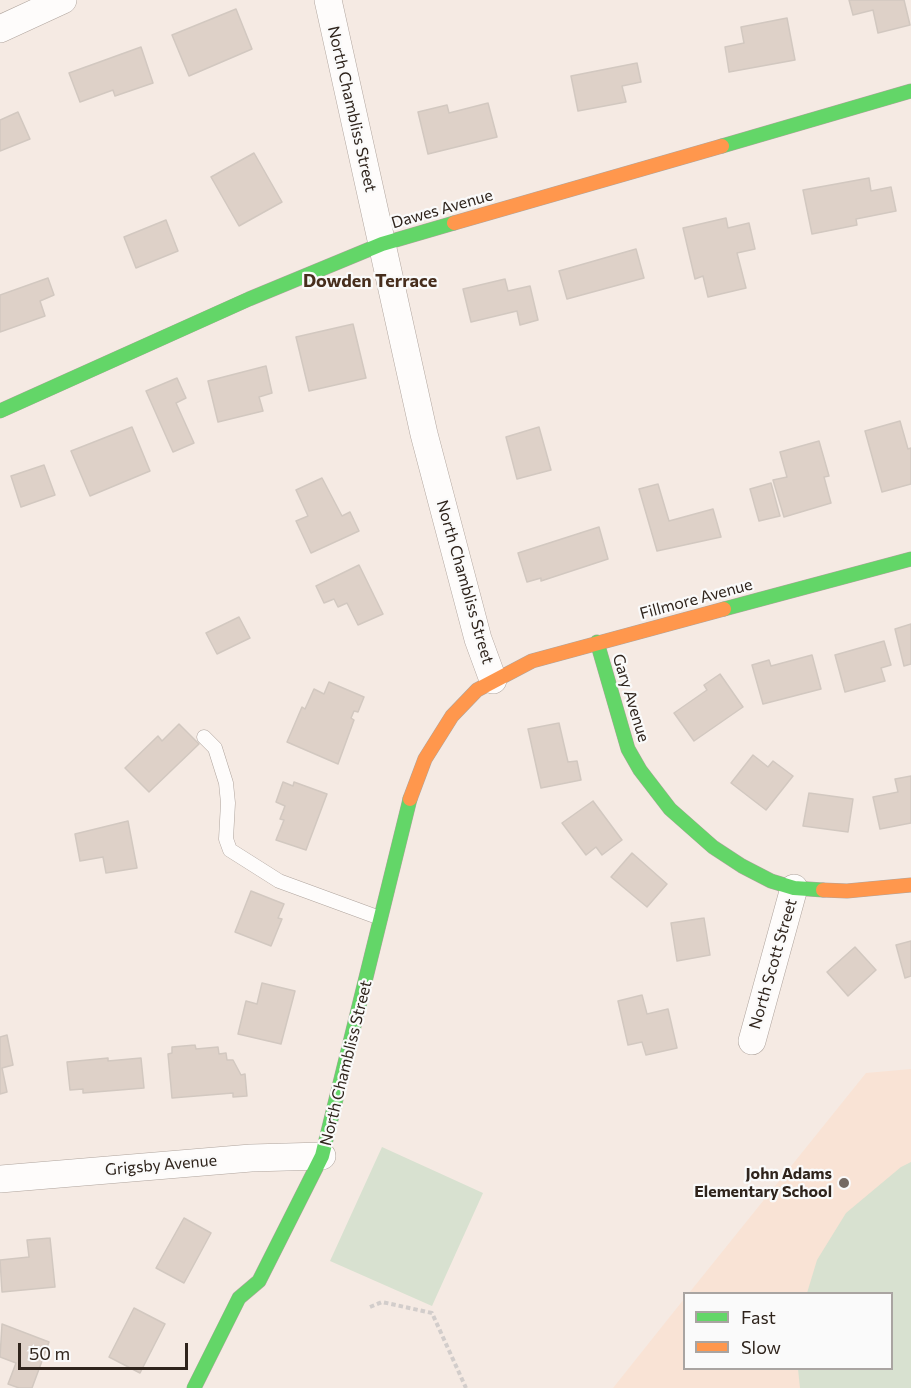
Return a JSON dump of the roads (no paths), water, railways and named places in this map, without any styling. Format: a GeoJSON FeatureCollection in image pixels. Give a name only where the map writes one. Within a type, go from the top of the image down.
{"type":"FeatureCollection","features":[{"type":"Feature","properties":{"kind":"street"},"geometry":{"type":"LineString","coordinates":[[0,29],[63,0]]}},
{"type":"Feature","properties":{"kind":"street","name":"North Chambliss Street"},"geometry":{"type":"LineString","coordinates":[[194,1388],[238,1298],[259,1281],[322,1156],[409,801],[425,759],[452,716],[477,690],[493,680],[478,639],[427,445],[328,0]]}},
{"type":"Feature","properties":{"kind":"street","name":"Dawes Avenue"},"geometry":{"type":"LineString","coordinates":[[0,411],[249,299],[382,244],[911,91]]}},
{"type":"Feature","properties":{"kind":"street","name":"Fillmore Avenue"},"geometry":{"type":"LineString","coordinates":[[493,680],[532,661],[597,642],[911,559]]}},
{"type":"Feature","properties":{"kind":"street","name":"Gary Avenue"},"geometry":{"type":"LineString","coordinates":[[597,642],[628,749],[653,788],[670,809],[713,847],[771,881],[794,888],[847,891],[911,885]]}},
{"type":"Feature","properties":{"kind":"street","name":"North Scott Street"},"geometry":{"type":"LineString","coordinates":[[752,1041],[794,888]]}},
{"type":"Feature","properties":{"kind":"street","name":"Grigsby Avenue"},"geometry":{"type":"LineString","coordinates":[[0,1179],[251,1158],[322,1156]]}},
{"type":"Feature","properties":{"kind":"lane"},"geometry":{"type":"LineString","coordinates":[[204,737],[215,748],[226,783],[228,803],[226,839],[230,850],[279,881],[380,918]]}},
{"type":"Feature","properties":{"kind":"place","name":"John Adams Elementary School"},"geometry":{"type":"Point","coordinates":[844,1183]}},
{"type":"Feature","properties":{"kind":"district","name":"Dowden Terrace"},"geometry":{"type":"Point","coordinates":[370,281]}}]}
